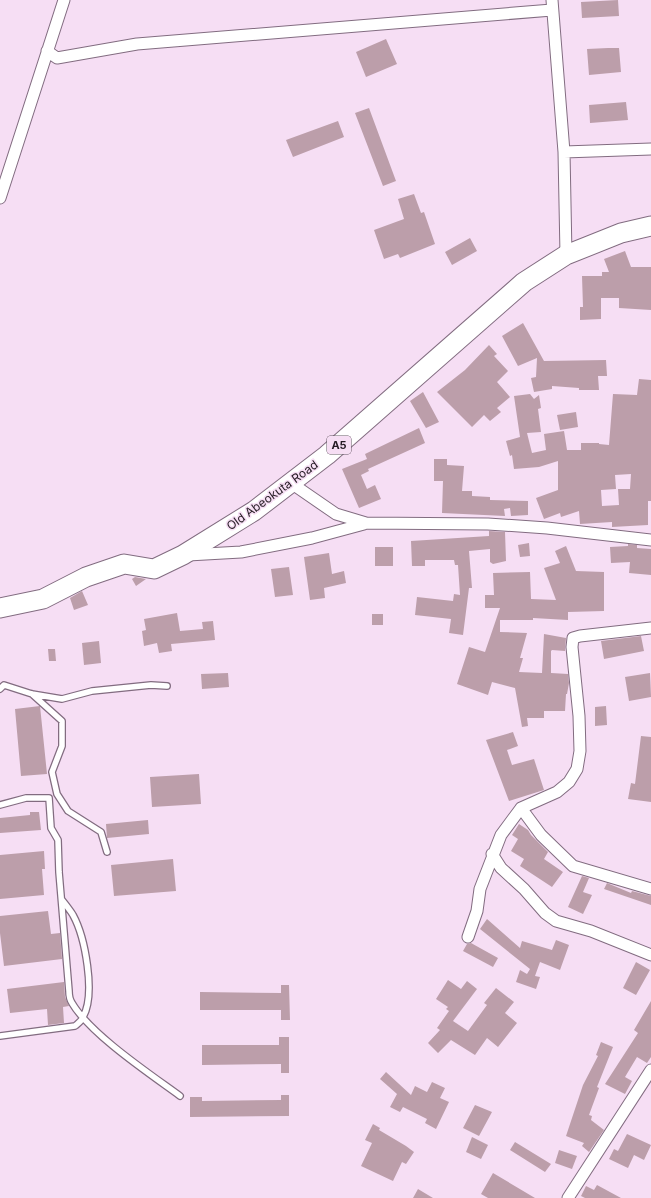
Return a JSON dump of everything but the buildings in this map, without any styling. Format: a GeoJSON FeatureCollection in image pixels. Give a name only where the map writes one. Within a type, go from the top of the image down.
{"type":"FeatureCollection","features":[{"type":"Feature","properties":{"kind":"highway","name":"Old Abeokuta Road"},"geometry":{"type":"LineString","coordinates":[[0,608],[43,599],[86,577],[124,564],[154,569],[184,555],[254,511],[291,483],[383,407],[493,307],[524,282],[566,255],[621,233],[651,226]]}},
{"type":"Feature","properties":{"kind":"street"},"geometry":{"type":"LineString","coordinates":[[0,198],[64,0]]}},
{"type":"Feature","properties":{"kind":"street"},"geometry":{"type":"LineString","coordinates":[[48,51],[57,58],[137,44],[552,5],[564,152],[566,255]]}},
{"type":"Feature","properties":{"kind":"street"},"geometry":{"type":"LineString","coordinates":[[564,152],[651,148]]}},
{"type":"Feature","properties":{"kind":"street"},"geometry":{"type":"LineString","coordinates":[[291,483],[336,514],[366,523],[419,525],[488,524],[547,528],[651,540]]}},
{"type":"Feature","properties":{"kind":"street"},"geometry":{"type":"LineString","coordinates":[[184,555],[241,552],[312,538],[366,523]]}},
{"type":"Feature","properties":{"kind":"street"},"geometry":{"type":"LineString","coordinates":[[468,937],[477,911],[480,889],[492,854],[501,835],[521,808],[557,792],[569,782],[577,769],[580,744],[579,716],[572,647],[573,638],[651,628]]}},
{"type":"Feature","properties":{"kind":"street"},"geometry":{"type":"LineString","coordinates":[[521,808],[541,835],[573,866],[651,889]]}},
{"type":"Feature","properties":{"kind":"street"},"geometry":{"type":"LineString","coordinates":[[492,854],[501,868],[524,889],[545,913],[556,922],[591,931],[651,954]]}},
{"type":"Feature","properties":{"kind":"street"},"geometry":{"type":"LineString","coordinates":[[568,1198],[651,1070]]}},
{"type":"Feature","properties":{"kind":"lane"},"geometry":{"type":"LineString","coordinates":[[0,689],[4,685],[32,694],[62,699],[100,690],[151,684],[167,686]]}},
{"type":"Feature","properties":{"kind":"lane"},"geometry":{"type":"LineString","coordinates":[[32,694],[62,721],[62,746],[52,772],[56,794],[68,811],[101,832],[107,852]]}},
{"type":"Feature","properties":{"kind":"lane"},"geometry":{"type":"LineString","coordinates":[[0,805],[26,798],[49,798],[51,828],[58,840],[68,991],[71,1003],[83,1018],[119,1050],[180,1096]]}},
{"type":"Feature","properties":{"kind":"lane"},"geometry":{"type":"LineString","coordinates":[[0,1036],[75,1026],[83,1018],[88,998],[89,978],[86,958],[81,935],[73,914],[61,899]]}}]}
